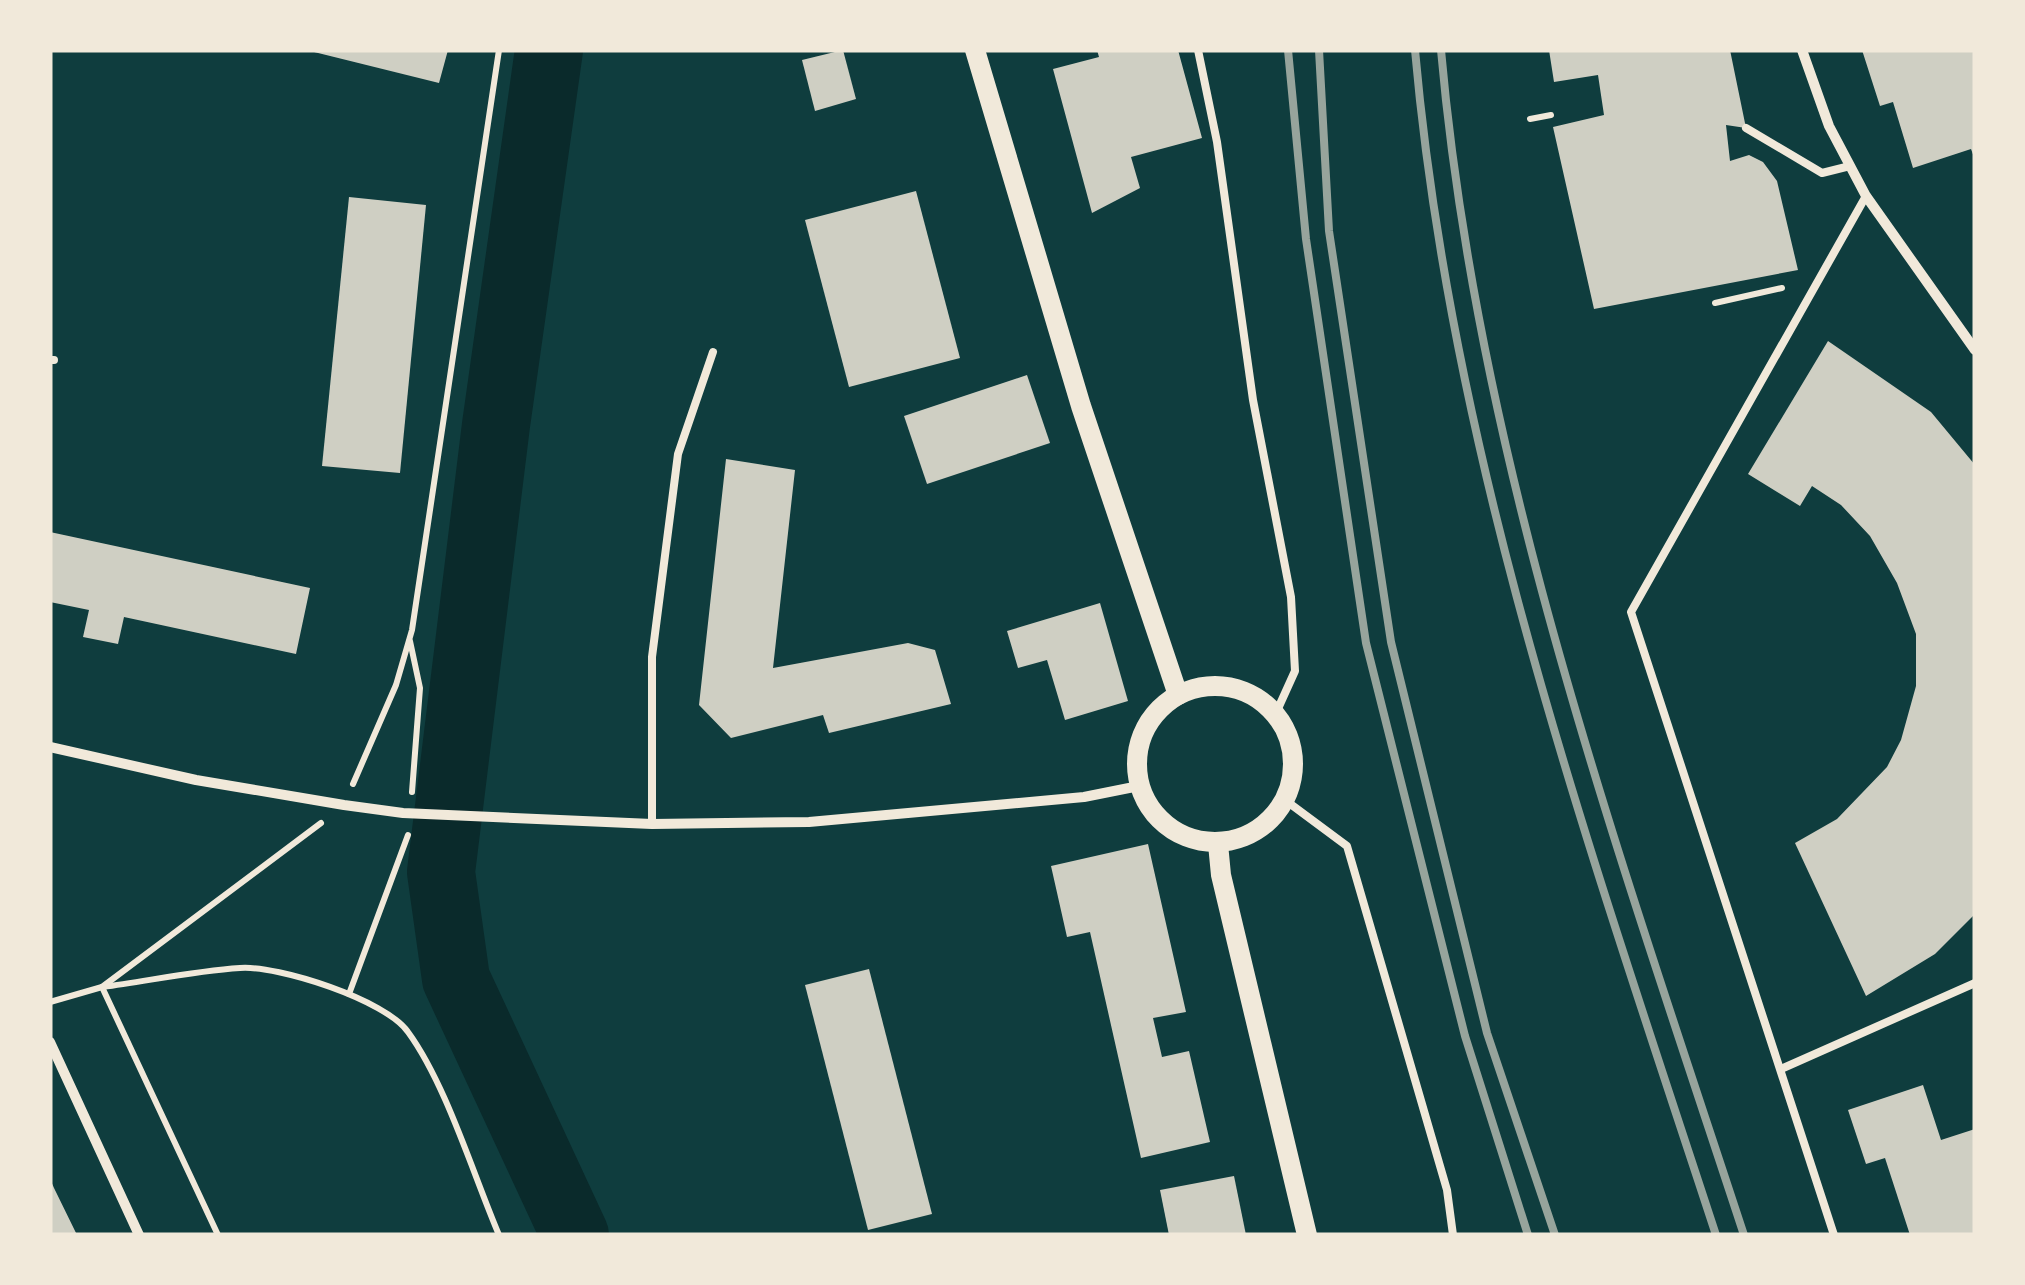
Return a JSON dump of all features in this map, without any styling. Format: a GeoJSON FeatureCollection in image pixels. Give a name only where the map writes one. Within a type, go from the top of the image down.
{"type":"FeatureCollection","features":[{"type":"Feature","properties":{"kind":"main road"},"geometry":{"type":"LineString","coordinates":[[975,50],[1081,406],[1178,694]]}},
{"type":"Feature","properties":{"kind":"main road"},"geometry":{"type":"LineString","coordinates":[[1200,686],[1224,686],[1254,694],[1276,714],[1286,728],[1294,759],[1285,800],[1258,829],[1218,844],[1169,828],[1146,802],[1139,786],[1140,740],[1160,708],[1178,694],[1200,686]]}},
{"type":"Feature","properties":{"kind":"main road"},"geometry":{"type":"LineString","coordinates":[[1218,844],[1307,1235]]}},
{"type":"Feature","properties":{"kind":"street"},"geometry":{"type":"LineString","coordinates":[[1802,50],[1829,126],[1866,196],[1975,350]]}},
{"type":"Feature","properties":{"kind":"street"},"geometry":{"type":"LineString","coordinates":[[50,747],[344,806],[404,813],[652,824],[809,822],[1084,797],[1139,786]]}},
{"type":"Feature","properties":{"kind":"street"},"geometry":{"type":"LineString","coordinates":[[50,1042],[140,1235]]}},
{"type":"Feature","properties":{"kind":"lane"},"geometry":{"type":"LineString","coordinates":[[1198,50],[1217,142],[1253,400],[1292,598],[1295,671],[1276,714]]}},
{"type":"Feature","properties":{"kind":"lane"},"geometry":{"type":"LineString","coordinates":[[1746,128],[1822,172],[1850,166]]}},
{"type":"Feature","properties":{"kind":"lane"},"geometry":{"type":"LineString","coordinates":[[1834,1235],[1690,804],[1632,612],[1866,196]]}},
{"type":"Feature","properties":{"kind":"lane"},"geometry":{"type":"LineString","coordinates":[[652,824],[652,657],[678,454],[713,352]]}},
{"type":"Feature","properties":{"kind":"lane"},"geometry":{"type":"LineString","coordinates":[[1285,800],[1346,846],[1447,1190],[1453,1235]]}},
{"type":"Feature","properties":{"kind":"lane"},"geometry":{"type":"LineString","coordinates":[[1781,1069],[1975,984]]}},
{"type":"Feature","properties":{"kind":"path"},"geometry":{"type":"LineString","coordinates":[[102,987],[344,806],[396,685],[412,630],[498,50]]}},
{"type":"Feature","properties":{"kind":"path"},"geometry":{"type":"LineString","coordinates":[[1530,120],[1551,115]]}},
{"type":"Feature","properties":{"kind":"path"},"geometry":{"type":"LineString","coordinates":[[1715,303],[1782,288]]}},
{"type":"Feature","properties":{"kind":"path"},"geometry":{"type":"LineString","coordinates":[[50,1002],[102,987],[244,967],[338,988],[381,1008],[407,1029],[427,1064],[499,1235]]}},
{"type":"Feature","properties":{"kind":"path"},"geometry":{"type":"LineString","coordinates":[[102,987],[218,1235]]}},
{"type":"Feature","properties":{"kind":"building"},"geometry":{"type":"Polygon","coordinates":[[[306,50],[448,50],[439,83],[306,50]]]}},
{"type":"Feature","properties":{"kind":"building"},"geometry":{"type":"Polygon","coordinates":[[[843,50],[856,99],[815,111],[802,60],[843,50]]]}},
{"type":"Feature","properties":{"kind":"building"},"geometry":{"type":"Polygon","coordinates":[[[1097,50],[1178,50],[1202,138],[1131,157],[1140,188],[1092,213],[1053,69],[1099,57],[1097,50]]]}},
{"type":"Feature","properties":{"kind":"building"},"geometry":{"type":"Polygon","coordinates":[[[1549,50],[1730,50],[1746,128],[1726,125],[1730,161],[1749,155],[1763,162],[1777,181],[1798,270],[1594,309],[1553,127],[1604,115],[1598,75],[1554,82],[1549,50]]]}},
{"type":"Feature","properties":{"kind":"building"},"geometry":{"type":"Polygon","coordinates":[[[1862,50],[1975,50],[1975,160],[1971,149],[1913,168],[1893,102],[1880,106],[1862,50]]]}},
{"type":"Feature","properties":{"kind":"building"},"geometry":{"type":"Polygon","coordinates":[[[916,191],[960,358],[849,387],[805,220],[916,191]]]}},
{"type":"Feature","properties":{"kind":"building"},"geometry":{"type":"Polygon","coordinates":[[[349,197],[426,205],[400,473],[322,466],[349,197]]]}},
{"type":"Feature","properties":{"kind":"building"},"geometry":{"type":"Polygon","coordinates":[[[1828,341],[1931,412],[1975,465],[1975,914],[1935,954],[1866,996],[1795,843],[1837,819],[1887,767],[1901,740],[1916,686],[1916,634],[1897,583],[1870,536],[1841,505],[1812,486],[1800,506],[1748,474],[1828,341]]]}},
{"type":"Feature","properties":{"kind":"building"},"geometry":{"type":"Polygon","coordinates":[[[1027,375],[1050,443],[927,484],[904,416],[1027,375]]]}},
{"type":"Feature","properties":{"kind":"building"},"geometry":{"type":"Polygon","coordinates":[[[726,459],[795,470],[773,668],[908,643],[935,650],[951,704],[829,733],[823,715],[731,738],[699,705],[726,459]]]}},
{"type":"Feature","properties":{"kind":"building"},"geometry":{"type":"Polygon","coordinates":[[[50,532],[310,588],[296,654],[124,617],[118,644],[83,637],[89,610],[50,602],[50,532]]]}},
{"type":"Feature","properties":{"kind":"building"},"geometry":{"type":"Polygon","coordinates":[[[1100,603],[1128,701],[1065,720],[1047,660],[1018,668],[1007,631],[1100,603]]]}},
{"type":"Feature","properties":{"kind":"building"},"geometry":{"type":"Polygon","coordinates":[[[1148,844],[1186,1012],[1153,1018],[1162,1057],[1189,1051],[1210,1142],[1141,1158],[1090,932],[1067,937],[1051,866],[1148,844]]]}},
{"type":"Feature","properties":{"kind":"building"},"geometry":{"type":"Polygon","coordinates":[[[869,969],[932,1214],[868,1230],[805,985],[869,969]]]}},
{"type":"Feature","properties":{"kind":"building"},"geometry":{"type":"Polygon","coordinates":[[[1923,1085],[1941,1140],[1975,1129],[1975,1235],[1910,1235],[1885,1158],[1866,1164],[1848,1110],[1923,1085]]]}},
{"type":"Feature","properties":{"kind":"building"},"geometry":{"type":"Polygon","coordinates":[[[1234,1176],[1246,1235],[1169,1235],[1160,1190],[1234,1176]]]}},
{"type":"Feature","properties":{"kind":"building"},"geometry":{"type":"Polygon","coordinates":[[[50,1179],[54,1188],[77,1235],[50,1235],[50,1179]]]}},
{"type":"Feature","properties":{"kind":"waterway"},"geometry":{"type":"LineString","coordinates":[[549,50],[496,425],[441,872],[456,979],[575,1235]]}},
{"type":"Feature","properties":{"kind":"railway"},"geometry":{"type":"LineString","coordinates":[[1288,50],[1306,239],[1366,643],[1465,1036],[1528,1235]]}},
{"type":"Feature","properties":{"kind":"railway"},"geometry":{"type":"LineString","coordinates":[[1319,50],[1329,231],[1391,642],[1487,1033],[1555,1235]]}},
{"type":"Feature","properties":{"kind":"railway"},"geometry":{"type":"LineString","coordinates":[[1415,50],[1433,202],[1459,353],[1493,502],[1574,797],[1716,1235]]}},
{"type":"Feature","properties":{"kind":"railway"},"geometry":{"type":"LineString","coordinates":[[1441,50],[1459,202],[1486,353],[1519,503],[1602,798],[1744,1235]]}}]}
